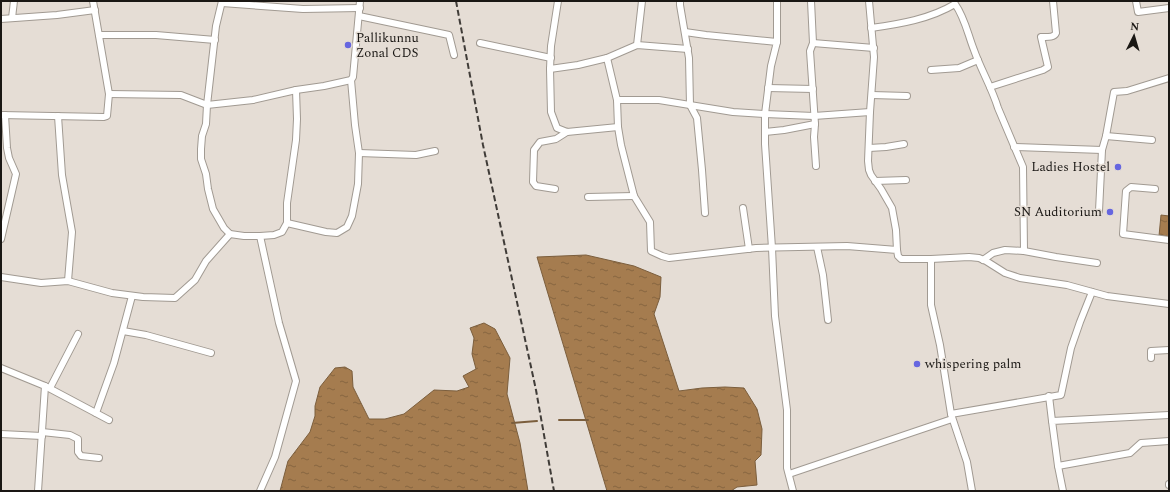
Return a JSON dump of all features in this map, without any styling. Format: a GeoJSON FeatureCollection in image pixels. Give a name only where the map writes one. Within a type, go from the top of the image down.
{"type":"FeatureCollection","features":[{"type":"Feature","properties":{"kind":"street"},"geometry":{"type":"LineString","coordinates":[[12,18],[14,1]]}},
{"type":"Feature","properties":{"kind":"street"},"geometry":{"type":"LineString","coordinates":[[1,239],[16,174],[9,158],[3,115],[107,116],[109,94],[93,1]]}},
{"type":"Feature","properties":{"kind":"street"},"geometry":{"type":"LineString","coordinates":[[287,223],[337,234],[347,227],[352,216],[358,184],[359,153],[355,125],[352,80],[360,1]]}},
{"type":"Feature","properties":{"kind":"street"},"geometry":{"type":"LineString","coordinates":[[558,1],[551,46],[550,69],[552,112],[558,128],[567,132]]}},
{"type":"Feature","properties":{"kind":"street"},"geometry":{"type":"LineString","coordinates":[[637,45],[642,1]]}},
{"type":"Feature","properties":{"kind":"street"},"geometry":{"type":"LineString","coordinates":[[680,1],[689,58],[690,105],[697,118],[705,213]]}},
{"type":"Feature","properties":{"kind":"street"},"geometry":{"type":"LineString","coordinates":[[777,1],[777,42],[771,66],[768,88],[765,114],[765,144],[775,316],[787,410],[787,468],[793,491]]}},
{"type":"Feature","properties":{"kind":"street"},"geometry":{"type":"LineString","coordinates":[[811,1],[813,43],[810,51],[816,166]]}},
{"type":"Feature","properties":{"kind":"street"},"geometry":{"type":"LineString","coordinates":[[869,1],[874,48],[870,112],[869,170],[892,208],[896,230],[898,256],[901,259],[969,257],[983,260],[1005,273],[1020,278],[1067,284],[1107,296],[1169,304]]}},
{"type":"Feature","properties":{"kind":"street"},"geometry":{"type":"LineString","coordinates":[[990,87],[1043,70],[1048,67],[1041,37],[1052,36],[1056,33],[1053,1]]}},
{"type":"Feature","properties":{"kind":"street"},"geometry":{"type":"LineString","coordinates":[[1136,1],[1138,12],[1169,8]]}},
{"type":"Feature","properties":{"kind":"street"},"geometry":{"type":"LineString","coordinates":[[296,90],[296,140],[287,203],[287,223],[282,232],[274,235],[244,236],[230,234],[224,228],[214,209],[208,189],[206,174],[201,160],[201,143],[206,124],[216,26],[222,2],[304,9],[360,8]]}},
{"type":"Feature","properties":{"kind":"street"},"geometry":{"type":"LineString","coordinates":[[871,28],[902,24],[944,11],[955,3],[1023,168],[1024,251]]}},
{"type":"Feature","properties":{"kind":"street"},"geometry":{"type":"LineString","coordinates":[[1,18],[57,15],[95,10]]}},
{"type":"Feature","properties":{"kind":"street"},"geometry":{"type":"LineString","coordinates":[[359,16],[449,35],[454,55]]}},
{"type":"Feature","properties":{"kind":"street"},"geometry":{"type":"LineString","coordinates":[[684,32],[777,42]]}},
{"type":"Feature","properties":{"kind":"street"},"geometry":{"type":"LineString","coordinates":[[99,35],[156,35],[215,40]]}},
{"type":"Feature","properties":{"kind":"street"},"geometry":{"type":"LineString","coordinates":[[480,43],[551,58]]}},
{"type":"Feature","properties":{"kind":"street"},"geometry":{"type":"LineString","coordinates":[[813,43],[874,48]]}},
{"type":"Feature","properties":{"kind":"street"},"geometry":{"type":"LineString","coordinates":[[550,69],[578,65],[607,58],[637,45],[688,49]]}},
{"type":"Feature","properties":{"kind":"street"},"geometry":{"type":"LineString","coordinates":[[607,58],[617,100],[618,127],[621,146],[634,196],[650,222],[651,250],[669,258],[749,249],[772,248],[847,246],[897,250]]}},
{"type":"Feature","properties":{"kind":"street"},"geometry":{"type":"LineString","coordinates":[[931,70],[959,68],[978,60]]}},
{"type":"Feature","properties":{"kind":"street"},"geometry":{"type":"LineString","coordinates":[[1098,211],[1102,150],[1114,92],[1127,92],[1169,78]]}},
{"type":"Feature","properties":{"kind":"street"},"geometry":{"type":"LineString","coordinates":[[109,94],[181,95],[207,105],[253,100],[296,90],[352,80]]}},
{"type":"Feature","properties":{"kind":"street"},"geometry":{"type":"LineString","coordinates":[[768,88],[812,90]]}},
{"type":"Feature","properties":{"kind":"street"},"geometry":{"type":"LineString","coordinates":[[872,95],[907,96]]}},
{"type":"Feature","properties":{"kind":"street"},"geometry":{"type":"LineString","coordinates":[[617,100],[659,100],[733,112],[765,114],[814,116],[870,112]]}},
{"type":"Feature","properties":{"kind":"street"},"geometry":{"type":"LineString","coordinates":[[58,116],[62,175],[72,232],[68,281]]}},
{"type":"Feature","properties":{"kind":"street"},"geometry":{"type":"LineString","coordinates":[[765,132],[815,124]]}},
{"type":"Feature","properties":{"kind":"street"},"geometry":{"type":"LineString","coordinates":[[555,189],[536,186],[533,182],[534,150],[540,142],[556,139],[567,132],[618,127]]}},
{"type":"Feature","properties":{"kind":"street"},"geometry":{"type":"LineString","coordinates":[[1106,136],[1152,140]]}},
{"type":"Feature","properties":{"kind":"street"},"geometry":{"type":"LineString","coordinates":[[869,148],[904,144]]}},
{"type":"Feature","properties":{"kind":"street"},"geometry":{"type":"LineString","coordinates":[[1014,147],[1102,150]]}},
{"type":"Feature","properties":{"kind":"street"},"geometry":{"type":"LineString","coordinates":[[359,153],[416,156],[435,151]]}},
{"type":"Feature","properties":{"kind":"street"},"geometry":{"type":"LineString","coordinates":[[875,180],[906,180]]}},
{"type":"Feature","properties":{"kind":"street"},"geometry":{"type":"LineString","coordinates":[[1154,189],[1131,187],[1126,192],[1123,234],[1169,240]]}},
{"type":"Feature","properties":{"kind":"street"},"geometry":{"type":"LineString","coordinates":[[588,197],[634,196]]}},
{"type":"Feature","properties":{"kind":"street"},"geometry":{"type":"LineString","coordinates":[[743,208],[749,249]]}},
{"type":"Feature","properties":{"kind":"street"},"geometry":{"type":"LineString","coordinates":[[1,277],[41,283],[68,281],[112,293],[143,297],[174,298],[195,280],[206,261],[230,234]]}},
{"type":"Feature","properties":{"kind":"street"},"geometry":{"type":"LineString","coordinates":[[260,236],[279,323],[296,381],[275,457],[260,491]]}},
{"type":"Feature","properties":{"kind":"street"},"geometry":{"type":"LineString","coordinates":[[817,247],[828,320]]}},
{"type":"Feature","properties":{"kind":"street"},"geometry":{"type":"LineString","coordinates":[[983,260],[993,253],[1005,250],[1024,251],[1097,263]]}},
{"type":"Feature","properties":{"kind":"street"},"geometry":{"type":"LineString","coordinates":[[930,259],[931,305],[940,345],[952,416],[967,462],[972,491]]}},
{"type":"Feature","properties":{"kind":"street"},"geometry":{"type":"LineString","coordinates":[[789,474],[952,416],[1049,396],[1061,395],[1071,348],[1092,292]]}},
{"type":"Feature","properties":{"kind":"street"},"geometry":{"type":"LineString","coordinates":[[96,413],[114,363],[132,296]]}},
{"type":"Feature","properties":{"kind":"street"},"geometry":{"type":"LineString","coordinates":[[123,331],[146,335],[211,354]]}},
{"type":"Feature","properties":{"kind":"street"},"geometry":{"type":"LineString","coordinates":[[38,491],[47,387],[78,334]]}},
{"type":"Feature","properties":{"kind":"street"},"geometry":{"type":"LineString","coordinates":[[1151,358],[1151,351],[1169,350]]}},
{"type":"Feature","properties":{"kind":"street"},"geometry":{"type":"LineString","coordinates":[[1,368],[47,387],[109,420]]}},
{"type":"Feature","properties":{"kind":"street"},"geometry":{"type":"LineString","coordinates":[[1049,396],[1058,466],[1063,491]]}},
{"type":"Feature","properties":{"kind":"street"},"geometry":{"type":"LineString","coordinates":[[1052,421],[1169,415]]}},
{"type":"Feature","properties":{"kind":"street"},"geometry":{"type":"LineString","coordinates":[[1,434],[70,435],[78,439],[78,452],[81,456],[99,458]]}},
{"type":"Feature","properties":{"kind":"street"},"geometry":{"type":"LineString","coordinates":[[1058,466],[1130,453],[1141,443],[1169,441]]}},
{"type":"Feature","properties":{"kind":"water"},"geometry":{"type":"Polygon","coordinates":[[[1161,215],[1169,216],[1169,237],[1159,236],[1161,215]]]}},
{"type":"Feature","properties":{"kind":"water"},"geometry":{"type":"Polygon","coordinates":[[[586,255],[634,266],[661,277],[660,297],[654,314],[679,391],[702,388],[744,388],[757,409],[762,429],[761,455],[755,461],[757,485],[737,487],[731,491],[607,491],[537,257],[586,255]]]}},
{"type":"Feature","properties":{"kind":"water"},"geometry":{"type":"Polygon","coordinates":[[[484,323],[495,329],[510,358],[507,394],[520,443],[528,491],[280,491],[288,461],[310,432],[315,416],[315,406],[320,387],[335,368],[345,367],[352,371],[353,387],[369,419],[385,419],[404,414],[434,390],[457,391],[469,387],[463,376],[476,369],[472,354],[474,338],[470,328],[484,323]]]}},
{"type":"Feature","properties":{"kind":"waterway"},"geometry":{"type":"LineString","coordinates":[[559,420],[588,420]]}},
{"type":"Feature","properties":{"kind":"waterway"},"geometry":{"type":"LineString","coordinates":[[512,423],[537,421]]}},
{"type":"Feature","properties":{"kind":"railway"},"geometry":{"type":"LineString","coordinates":[[456,1],[483,145],[536,390],[554,491]]}},
{"type":"Feature","properties":{"kind":"place","name":"Pallikunnu Zonal CDS"},"geometry":{"type":"Point","coordinates":[348,45]}},
{"type":"Feature","properties":{"kind":"place","name":"Ladies Hostel"},"geometry":{"type":"Point","coordinates":[1118,167]}},
{"type":"Feature","properties":{"kind":"place","name":"SN Auditorium"},"geometry":{"type":"Point","coordinates":[1110,212]}},
{"type":"Feature","properties":{"kind":"place","name":"whispering palm"},"geometry":{"type":"Point","coordinates":[917,364]}}]}
